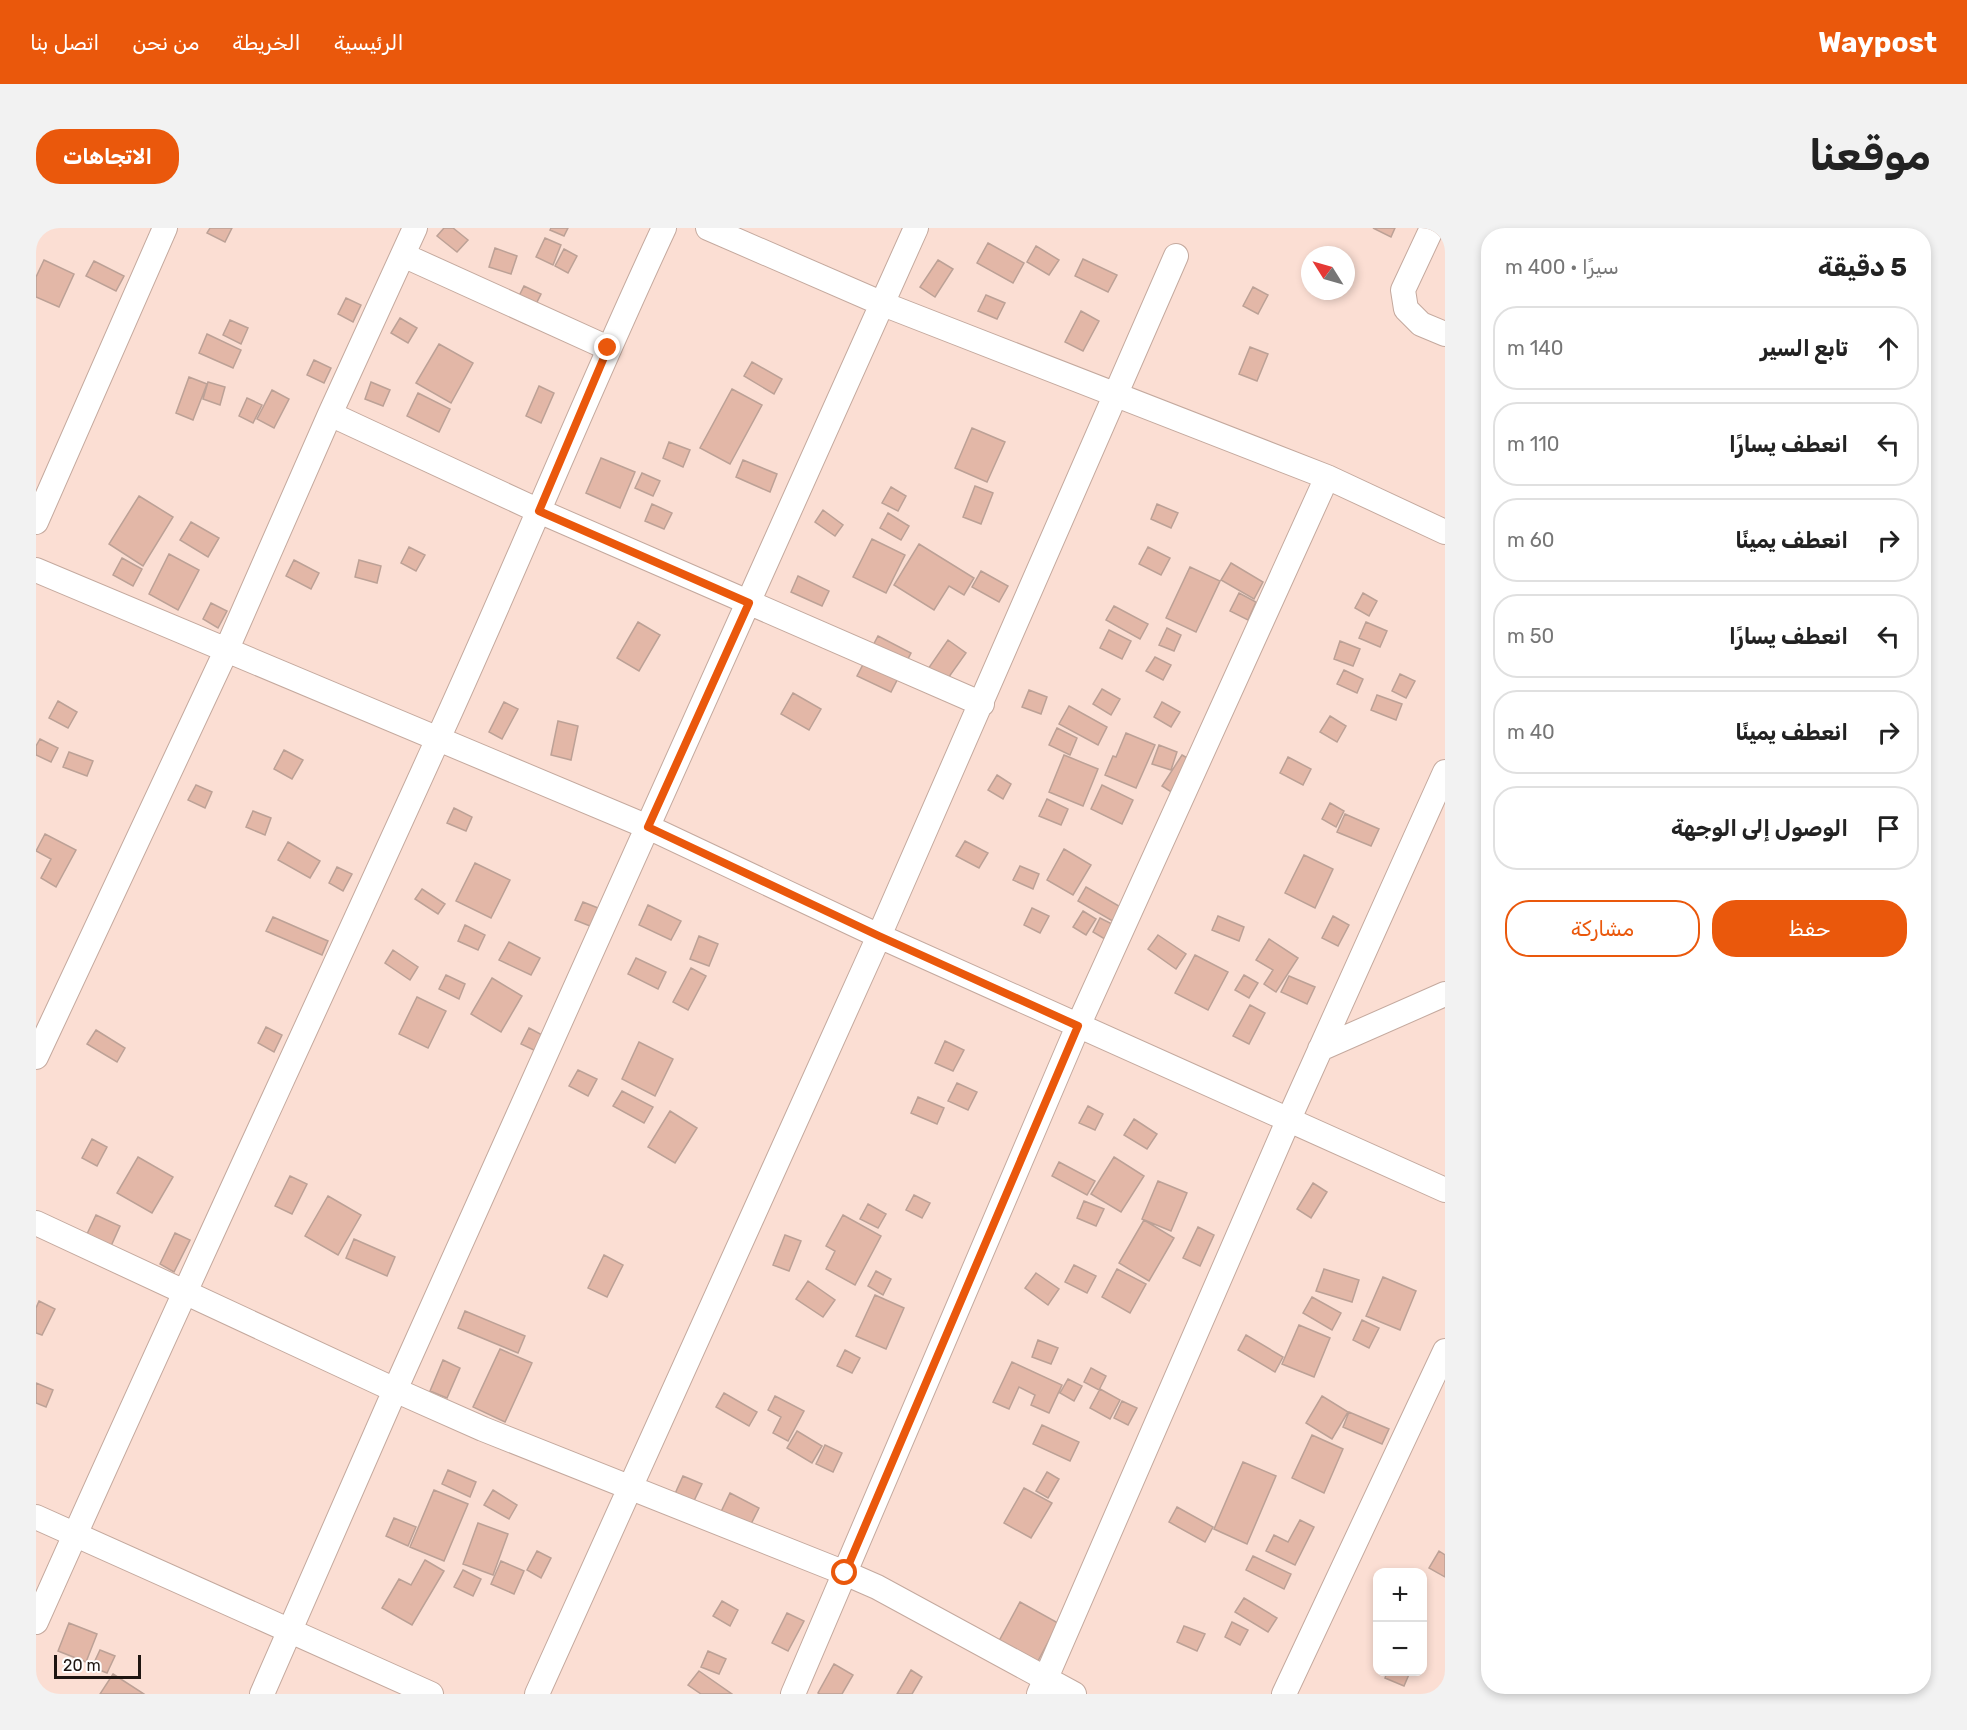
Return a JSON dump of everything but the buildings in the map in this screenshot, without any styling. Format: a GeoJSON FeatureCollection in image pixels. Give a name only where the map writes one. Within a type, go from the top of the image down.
{"type":"FeatureCollection","features":[{"type":"Feature","properties":{"kind":"street"},"geometry":{"type":"LineString","coordinates":[[36,522],[165,228]]}},
{"type":"Feature","properties":{"kind":"street"},"geometry":{"type":"LineString","coordinates":[[36,1057],[226,651],[415,228]]}},
{"type":"Feature","properties":{"kind":"street"},"geometry":{"type":"LineString","coordinates":[[36,1622],[439,739],[608,348],[664,228]]}},
{"type":"Feature","properties":{"kind":"street"},"geometry":{"type":"LineString","coordinates":[[708,228],[883,304],[1327,477],[1445,532]]}},
{"type":"Feature","properties":{"kind":"street"},"geometry":{"type":"LineString","coordinates":[[262,1694],[395,1390],[916,228]]}},
{"type":"Feature","properties":{"kind":"street"},"geometry":{"type":"LineString","coordinates":[[1432,228],[1403,290],[1406,309],[1421,324],[1445,334]]}},
{"type":"Feature","properties":{"kind":"street"},"geometry":{"type":"LineString","coordinates":[[403,255],[608,348]]}},
{"type":"Feature","properties":{"kind":"street"},"geometry":{"type":"LineString","coordinates":[[537,1694],[879,936],[1176,256]]}},
{"type":"Feature","properties":{"kind":"street"},"geometry":{"type":"LineString","coordinates":[[330,414],[539,511],[981,704]]}},
{"type":"Feature","properties":{"kind":"street"},"geometry":{"type":"LineString","coordinates":[[794,1694],[1078,1026],[1327,477]]}},
{"type":"Feature","properties":{"kind":"street"},"geometry":{"type":"LineString","coordinates":[[36,570],[648,827],[879,936],[1445,1190]]}},
{"type":"Feature","properties":{"kind":"street"},"geometry":{"type":"LineString","coordinates":[[1042,1686],[1320,1048],[1445,772]]}},
{"type":"Feature","properties":{"kind":"street"},"geometry":{"type":"LineString","coordinates":[[1320,1048],[1445,994]]}},
{"type":"Feature","properties":{"kind":"street"},"geometry":{"type":"LineString","coordinates":[[36,1223],[483,1429],[631,1486],[877,1587],[1042,1686],[1074,1694]]}},
{"type":"Feature","properties":{"kind":"street"},"geometry":{"type":"LineString","coordinates":[[1284,1694],[1445,1351]]}},
{"type":"Feature","properties":{"kind":"street"},"geometry":{"type":"LineString","coordinates":[[36,1516],[431,1694]]}},
{"type":"Feature","properties":{"kind":"route"},"geometry":{"type":"LineString","coordinates":[[608,348],[539,511],[749,603],[648,827],[879,936],[1078,1026],[845,1573]]}}]}
